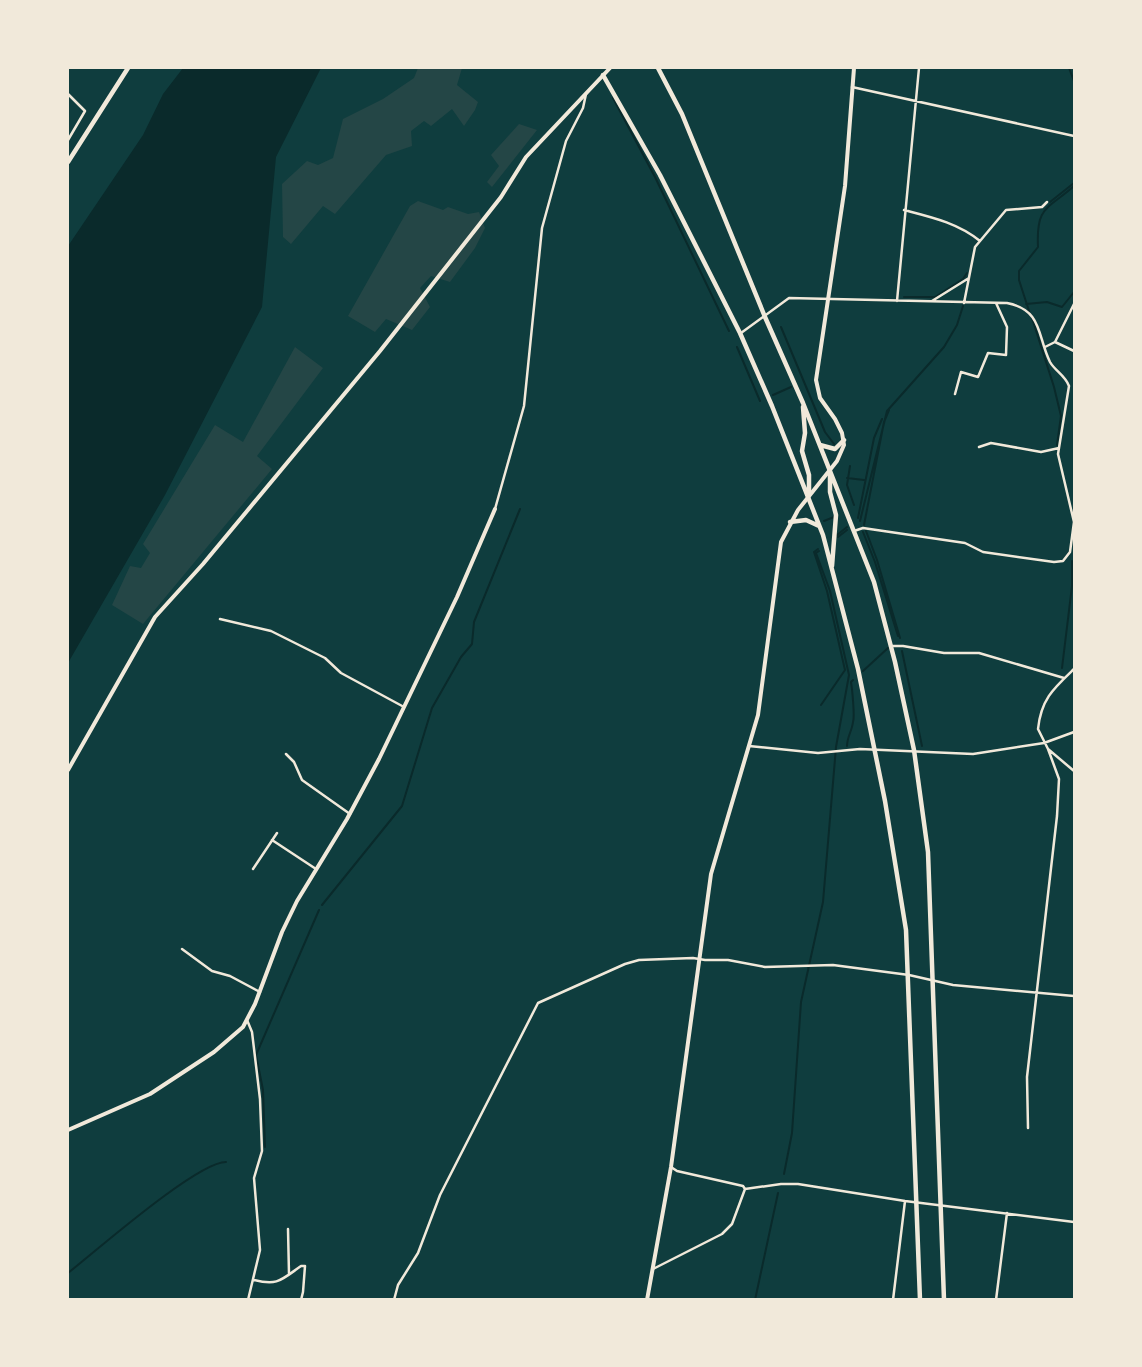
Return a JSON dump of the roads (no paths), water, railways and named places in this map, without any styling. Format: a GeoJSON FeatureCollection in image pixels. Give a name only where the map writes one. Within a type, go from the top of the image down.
{"type":"FeatureCollection","features":[{"type":"Feature","properties":{"kind":"main road"},"geometry":{"type":"LineString","coordinates":[[68,162],[128,68]]}},
{"type":"Feature","properties":{"kind":"main road"},"geometry":{"type":"LineString","coordinates":[[658,68],[682,114],[820,445],[874,582],[891,646],[914,750],[928,852],[944,1300]]}},
{"type":"Feature","properties":{"kind":"main road"},"geometry":{"type":"LineString","coordinates":[[603,75],[660,175],[740,333],[809,496],[820,527],[858,669],[895,856],[906,930],[918,1202],[920,1300]]}},
{"type":"Feature","properties":{"kind":"main road"},"geometry":{"type":"LineString","coordinates":[[803,403],[805,433],[802,451],[809,475],[809,496]]}},
{"type":"Feature","properties":{"kind":"main road"},"geometry":{"type":"LineString","coordinates":[[820,445],[834,449],[844,440]]}},
{"type":"Feature","properties":{"kind":"main road"},"geometry":{"type":"LineString","coordinates":[[830,471],[830,492],[836,515],[832,570]]}},
{"type":"Feature","properties":{"kind":"main road"},"geometry":{"type":"LineString","coordinates":[[790,522],[806,520],[820,527]]}},
{"type":"Feature","properties":{"kind":"street"},"geometry":{"type":"LineString","coordinates":[[68,770],[155,617],[203,564],[380,350],[501,196],[526,157],[610,68]]}},
{"type":"Feature","properties":{"kind":"street"},"geometry":{"type":"LineString","coordinates":[[647,1300],[671,1167],[711,874],[758,715],[781,542],[790,522],[842,453],[844,440],[835,419],[820,398],[816,380],[845,186],[854,68]]}},
{"type":"Feature","properties":{"kind":"street"},"geometry":{"type":"LineString","coordinates":[[897,301],[904,210],[917,102],[919,68]]}},
{"type":"Feature","properties":{"kind":"street"},"geometry":{"type":"LineString","coordinates":[[852,87],[1074,136]]}},
{"type":"Feature","properties":{"kind":"street"},"geometry":{"type":"LineString","coordinates":[[68,1130],[150,1094],[228,1041],[247,1020],[296,901],[350,814],[405,707],[476,556],[495,509],[524,406],[542,228],[566,141],[583,108],[587,93]]}},
{"type":"Feature","properties":{"kind":"street"},"geometry":{"type":"LineString","coordinates":[[68,94],[85,111],[68,140]]}},
{"type":"Feature","properties":{"kind":"street"},"geometry":{"type":"LineString","coordinates":[[964,303],[975,247],[1006,210],[1042,207],[1047,202]]}},
{"type":"Feature","properties":{"kind":"street"},"geometry":{"type":"LineString","coordinates":[[904,210],[936,218],[967,230],[980,241]]}},
{"type":"Feature","properties":{"kind":"street"},"geometry":{"type":"LineString","coordinates":[[931,301],[969,278]]}},
{"type":"Feature","properties":{"kind":"street"},"geometry":{"type":"LineString","coordinates":[[740,333],[789,298],[996,303],[1014,305],[1031,315],[1036,322],[1050,362],[1065,377],[1069,386],[1058,454],[1074,521],[1070,552],[1063,560],[1054,562],[983,552],[964,544],[928,538],[863,528],[854,531]]}},
{"type":"Feature","properties":{"kind":"street"},"geometry":{"type":"LineString","coordinates":[[954,394],[961,372],[978,377],[988,353],[1006,355],[1007,327],[996,303]]}},
{"type":"Feature","properties":{"kind":"street"},"geometry":{"type":"LineString","coordinates":[[1045,347],[1056,342],[1074,304]]}},
{"type":"Feature","properties":{"kind":"street"},"geometry":{"type":"LineString","coordinates":[[1056,342],[1074,351]]}},
{"type":"Feature","properties":{"kind":"street"},"geometry":{"type":"LineString","coordinates":[[979,447],[991,443],[1041,452],[1059,448]]}},
{"type":"Feature","properties":{"kind":"street"},"geometry":{"type":"LineString","coordinates":[[220,619],[271,630],[325,658],[341,672],[405,707]]}},
{"type":"Feature","properties":{"kind":"street"},"geometry":{"type":"LineString","coordinates":[[891,646],[903,646],[944,653],[979,653],[1064,678]]}},
{"type":"Feature","properties":{"kind":"street"},"geometry":{"type":"LineString","coordinates":[[1028,1128],[1027,1077],[1056,825],[1059,779],[1038,729],[1048,696],[1074,669]]}},
{"type":"Feature","properties":{"kind":"street"},"geometry":{"type":"LineString","coordinates":[[749,746],[818,753],[914,750],[973,754],[1044,743],[1074,732]]}},
{"type":"Feature","properties":{"kind":"street"},"geometry":{"type":"LineString","coordinates":[[1048,749],[1074,771]]}},
{"type":"Feature","properties":{"kind":"street"},"geometry":{"type":"LineString","coordinates":[[286,754],[294,762],[302,780],[350,814]]}},
{"type":"Feature","properties":{"kind":"street"},"geometry":{"type":"LineString","coordinates":[[253,869],[277,833]]}},
{"type":"Feature","properties":{"kind":"street"},"geometry":{"type":"LineString","coordinates":[[272,840],[316,869]]}},
{"type":"Feature","properties":{"kind":"street"},"geometry":{"type":"LineString","coordinates":[[182,950],[212,971],[230,976],[260,992]]}},
{"type":"Feature","properties":{"kind":"street"},"geometry":{"type":"LineString","coordinates":[[394,1300],[398,1286],[418,1253],[440,1195],[538,1003],[639,960],[698,959],[728,960],[765,967],[832,965],[909,974],[934,982],[1036,994],[1074,996]]}},
{"type":"Feature","properties":{"kind":"street"},"geometry":{"type":"LineString","coordinates":[[247,1020],[252,1032],[262,1151],[254,1178],[260,1250],[248,1300]]}},
{"type":"Feature","properties":{"kind":"street"},"geometry":{"type":"LineString","coordinates":[[671,1167],[677,1171],[743,1186],[745,1189],[781,1184],[798,1184],[905,1201],[1074,1222]]}},
{"type":"Feature","properties":{"kind":"street"},"geometry":{"type":"LineString","coordinates":[[652,1269],[722,1234],[732,1224],[745,1189]]}},
{"type":"Feature","properties":{"kind":"street"},"geometry":{"type":"LineString","coordinates":[[893,1300],[905,1201]]}},
{"type":"Feature","properties":{"kind":"street"},"geometry":{"type":"LineString","coordinates":[[996,1300],[1007,1213]]}},
{"type":"Feature","properties":{"kind":"street"},"geometry":{"type":"LineString","coordinates":[[288,1229],[289,1274]]}},
{"type":"Feature","properties":{"kind":"street"},"geometry":{"type":"LineString","coordinates":[[254,1280],[270,1284],[301,1266],[305,1266],[301,1300]]}},
{"type":"Feature","properties":{"kind":"waterway"},"geometry":{"type":"LineString","coordinates":[[1069,68],[1074,81]]}},
{"type":"Feature","properties":{"kind":"waterway"},"geometry":{"type":"LineString","coordinates":[[613,98],[655,177],[729,331]]}},
{"type":"Feature","properties":{"kind":"waterway"},"geometry":{"type":"LineString","coordinates":[[1050,202],[1074,183]]}},
{"type":"Feature","properties":{"kind":"waterway"},"geometry":{"type":"LineString","coordinates":[[1030,314],[1019,280],[1019,271],[1038,247],[1041,216],[1050,205],[1074,186]]}},
{"type":"Feature","properties":{"kind":"waterway"},"geometry":{"type":"LineString","coordinates":[[904,297],[935,297],[963,279],[967,273]]}},
{"type":"Feature","properties":{"kind":"waterway"},"geometry":{"type":"LineString","coordinates":[[1026,304],[1047,302],[1062,307],[1074,292]]}},
{"type":"Feature","properties":{"kind":"waterway"},"geometry":{"type":"LineString","coordinates":[[860,521],[887,411],[944,347],[957,325],[963,306]]}},
{"type":"Feature","properties":{"kind":"waterway"},"geometry":{"type":"LineString","coordinates":[[1032,318],[1054,387],[1061,416],[1057,445]]}},
{"type":"Feature","properties":{"kind":"waterway"},"geometry":{"type":"LineString","coordinates":[[781,327],[825,432],[834,444]]}},
{"type":"Feature","properties":{"kind":"waterway"},"geometry":{"type":"LineString","coordinates":[[737,347],[760,401]]}},
{"type":"Feature","properties":{"kind":"waterway"},"geometry":{"type":"LineString","coordinates":[[773,395],[791,387]]}},
{"type":"Feature","properties":{"kind":"waterway"},"geometry":{"type":"LineString","coordinates":[[864,525],[884,422],[889,410]]}},
{"type":"Feature","properties":{"kind":"waterway"},"geometry":{"type":"LineString","coordinates":[[858,518],[874,438],[882,419]]}},
{"type":"Feature","properties":{"kind":"waterway"},"geometry":{"type":"LineString","coordinates":[[850,466],[847,485],[854,505]]}},
{"type":"Feature","properties":{"kind":"waterway"},"geometry":{"type":"LineString","coordinates":[[847,478],[864,480]]}},
{"type":"Feature","properties":{"kind":"waterway"},"geometry":{"type":"LineString","coordinates":[[322,905],[402,806],[432,708],[461,657],[472,644],[474,622],[520,509]]}},
{"type":"Feature","properties":{"kind":"waterway"},"geometry":{"type":"LineString","coordinates":[[824,521],[834,517]]}},
{"type":"Feature","properties":{"kind":"waterway"},"geometry":{"type":"LineString","coordinates":[[837,535],[847,527]]}},
{"type":"Feature","properties":{"kind":"waterway"},"geometry":{"type":"LineString","coordinates":[[838,537],[847,530]]}},
{"type":"Feature","properties":{"kind":"waterway"},"geometry":{"type":"LineString","coordinates":[[866,531],[877,560],[900,638]]}},
{"type":"Feature","properties":{"kind":"waterway"},"geometry":{"type":"LineString","coordinates":[[863,532],[875,562],[898,636]]}},
{"type":"Feature","properties":{"kind":"waterway"},"geometry":{"type":"LineString","coordinates":[[818,549],[814,552],[827,591],[845,670],[821,705]]}},
{"type":"Feature","properties":{"kind":"waterway"},"geometry":{"type":"LineString","coordinates":[[784,1174],[792,1133],[801,1002],[823,902],[836,747],[849,675],[830,591],[816,553],[819,551]]}},
{"type":"Feature","properties":{"kind":"waterway"},"geometry":{"type":"LineString","coordinates":[[1062,668],[1072,586],[1072,561]]}},
{"type":"Feature","properties":{"kind":"waterway"},"geometry":{"type":"LineString","coordinates":[[863,671],[888,648]]}},
{"type":"Feature","properties":{"kind":"waterway"},"geometry":{"type":"LineString","coordinates":[[902,651],[922,746]]}},
{"type":"Feature","properties":{"kind":"waterway"},"geometry":{"type":"LineString","coordinates":[[847,746],[854,719],[851,682],[853,680]]}},
{"type":"Feature","properties":{"kind":"waterway"},"geometry":{"type":"LineString","coordinates":[[265,1147],[263,1090],[256,1055],[319,910]]}},
{"type":"Feature","properties":{"kind":"waterway"},"geometry":{"type":"LineString","coordinates":[[68,1273],[171,1191],[193,1176],[212,1166],[226,1162]]}},
{"type":"Feature","properties":{"kind":"waterway"},"geometry":{"type":"LineString","coordinates":[[755,1300],[778,1193]]}}]}
